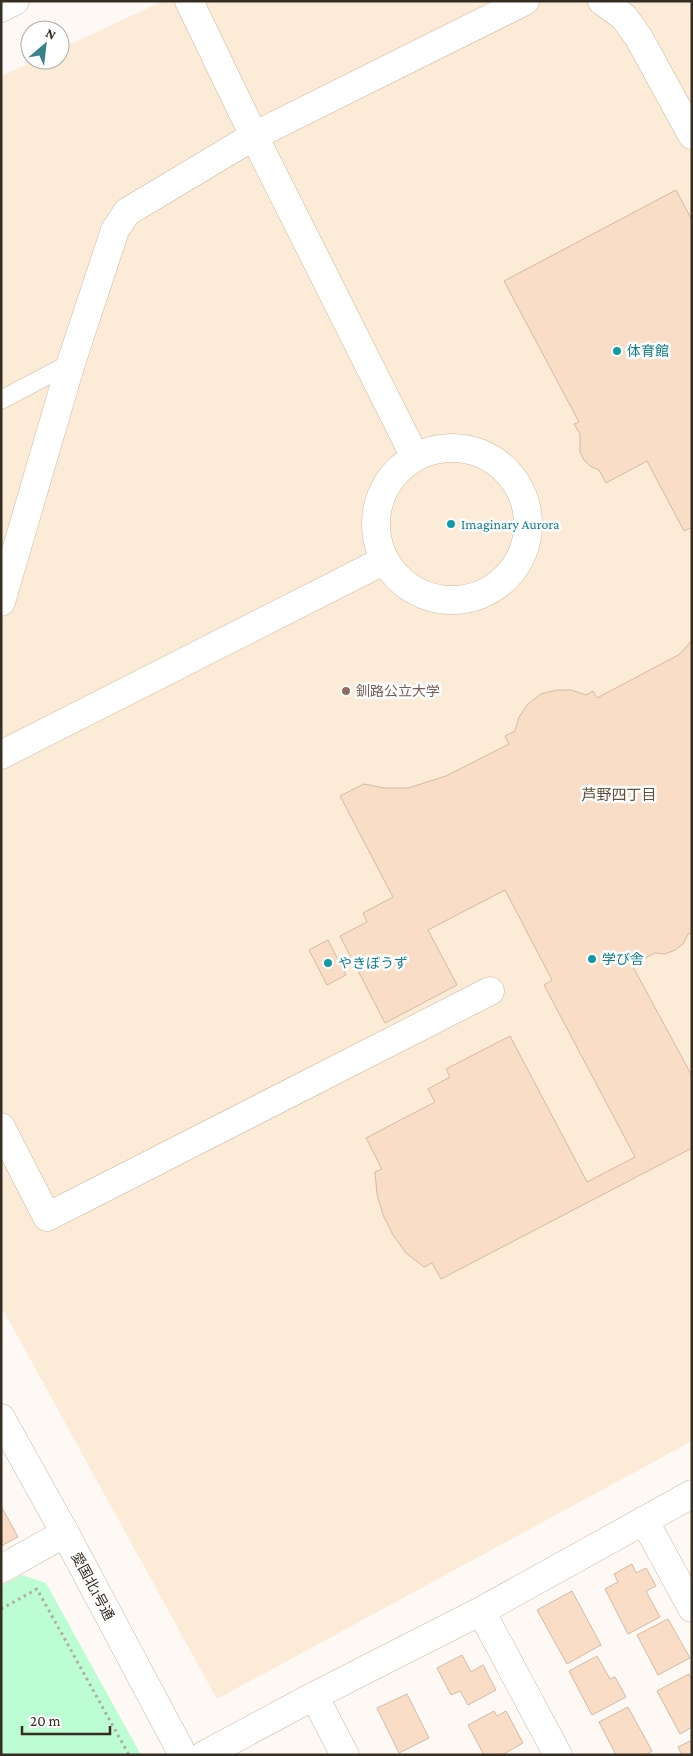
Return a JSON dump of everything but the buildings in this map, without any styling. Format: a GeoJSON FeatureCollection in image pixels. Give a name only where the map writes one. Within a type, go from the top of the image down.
{"type":"FeatureCollection","features":[{"type":"Feature","properties":{"kind":"street"},"geometry":{"type":"LineString","coordinates":[[189,1],[254,136],[415,457]]}},
{"type":"Feature","properties":{"kind":"street"},"geometry":{"type":"LineString","coordinates":[[1,602],[71,363],[115,230],[127,212],[254,136],[525,1]]}},
{"type":"Feature","properties":{"kind":"street"},"geometry":{"type":"LineString","coordinates":[[602,1],[624,17],[639,38],[692,135]]}},
{"type":"Feature","properties":{"kind":"street"},"geometry":{"type":"LineString","coordinates":[[448,448],[480,453],[506,470],[523,496],[529,525],[524,552],[511,574],[488,592],[464,600],[429,597],[405,584],[385,560],[376,527],[379,501],[395,473],[415,457],[448,448]]}},
{"type":"Feature","properties":{"kind":"street"},"geometry":{"type":"LineString","coordinates":[[1,755],[385,560]]}},
{"type":"Feature","properties":{"kind":"street"},"geometry":{"type":"LineString","coordinates":[[1,1127],[47,1217],[490,992]]}},
{"type":"Feature","properties":{"kind":"street","name":"愛国北1号通"},"geometry":{"type":"LineString","coordinates":[[1,1418],[65,1533],[183,1755]]}},
{"type":"Feature","properties":{"kind":"street"},"geometry":{"type":"LineString","coordinates":[[204,1755],[314,1696],[482,1611],[692,1494]]}},
{"type":"Feature","properties":{"kind":"street"},"geometry":{"type":"LineString","coordinates":[[644,1520],[692,1608]]}},
{"type":"Feature","properties":{"kind":"street"},"geometry":{"type":"LineString","coordinates":[[1,1569],[65,1533]]}},
{"type":"Feature","properties":{"kind":"street"},"geometry":{"type":"LineString","coordinates":[[482,1611],[558,1755]]}},
{"type":"Feature","properties":{"kind":"street"},"geometry":{"type":"LineString","coordinates":[[314,1696],[346,1755]]}},
{"type":"Feature","properties":{"kind":"lane"},"geometry":{"type":"LineString","coordinates":[[1,400],[71,363]]}},
{"type":"Feature","properties":{"kind":"path"},"geometry":{"type":"LineString","coordinates":[[1,1609],[37,1589],[129,1755]]}},
{"type":"Feature","properties":{"kind":"shaded area","name":"釧路公立大学"},"geometry":{"type":"Polygon","coordinates":[[[163,1],[692,1],[692,1441],[217,1699],[1,1306],[1,76],[20,68],[20,70],[70,70],[70,44],[163,1]]]}},
{"type":"Feature","properties":{"kind":"green space"},"geometry":{"type":"Polygon","coordinates":[[[22,1575],[46,1583],[141,1755],[1,1755],[1,1586],[22,1575]]]}},
{"type":"Feature","properties":{"kind":"place","name":"体育館"},"geometry":{"type":"Point","coordinates":[617,351]}},
{"type":"Feature","properties":{"kind":"place","name":"Imaginary Aurora"},"geometry":{"type":"Point","coordinates":[451,524]}},
{"type":"Feature","properties":{"kind":"place","name":"釧路公立大学"},"geometry":{"type":"Point","coordinates":[346,691]}},
{"type":"Feature","properties":{"kind":"place","name":"学び舎"},"geometry":{"type":"Point","coordinates":[592,959]}},
{"type":"Feature","properties":{"kind":"place","name":"やきぼうず"},"geometry":{"type":"Point","coordinates":[328,963]}},
{"type":"Feature","properties":{"kind":"district","name":"芦野四丁目"},"geometry":{"type":"Point","coordinates":[619,795]}}]}
